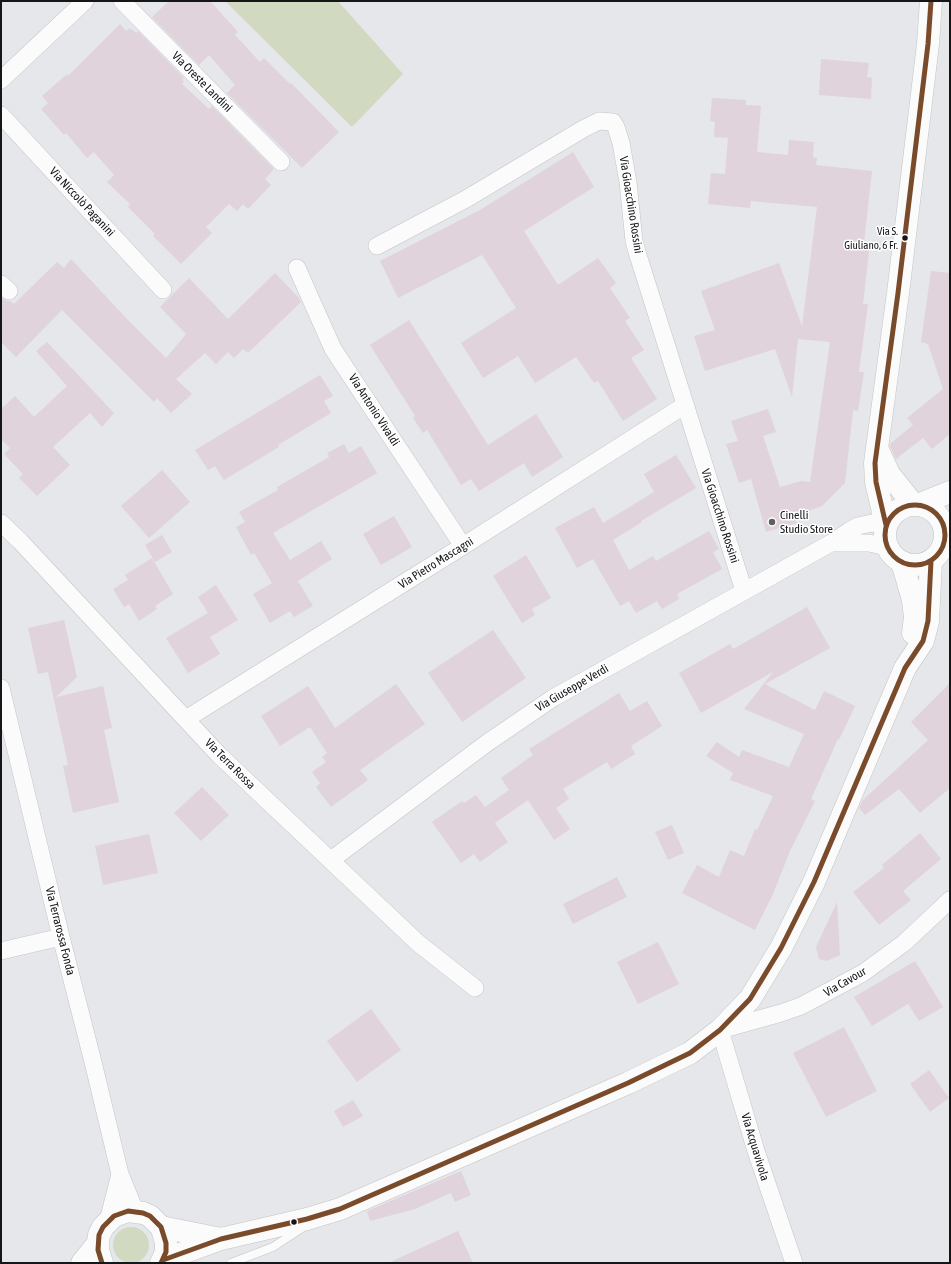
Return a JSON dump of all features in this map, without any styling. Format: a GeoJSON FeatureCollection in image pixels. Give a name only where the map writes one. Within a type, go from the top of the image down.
{"type":"FeatureCollection","features":[{"type":"Feature","properties":{"kind":"main road"},"geometry":{"type":"LineString","coordinates":[[886,524],[875,475],[875,463],[898,293],[928,44],[931,1]]}},
{"type":"Feature","properties":{"kind":"main road"},"geometry":{"type":"LineString","coordinates":[[878,448],[889,474],[916,504],[932,509],[943,523],[948,533],[942,549],[931,561],[920,565],[902,562],[891,553],[887,547],[884,536],[886,524],[889,518],[899,508],[916,504],[950,492]]}},
{"type":"Feature","properties":{"kind":"main road"},"geometry":{"type":"LineString","coordinates":[[905,668],[923,642],[926,632],[929,608],[931,561]]}},
{"type":"Feature","properties":{"kind":"main road"},"geometry":{"type":"LineString","coordinates":[[162,1261],[221,1239],[340,1209],[628,1083],[690,1052],[720,1030],[750,999],[781,948],[798,916],[814,882],[905,668],[913,633],[915,608],[911,589],[902,562]]}},
{"type":"Feature","properties":{"kind":"main road"},"geometry":{"type":"LineString","coordinates":[[82,1263],[100,1253],[99,1235],[108,1220],[121,1213],[135,1211],[150,1216],[161,1227],[166,1243],[166,1252],[162,1261]]}},
{"type":"Feature","properties":{"kind":"main road"},"geometry":{"type":"LineString","coordinates":[[161,1227],[221,1239]]}},
{"type":"Feature","properties":{"kind":"street"},"geometry":{"type":"LineString","coordinates":[[1,80],[85,1]]}},
{"type":"Feature","properties":{"kind":"street","name":"Via Oreste Landini"},"geometry":{"type":"LineString","coordinates":[[122,1],[281,162]]}},
{"type":"Feature","properties":{"kind":"street","name":"Via Niccolò Paganini"},"geometry":{"type":"LineString","coordinates":[[1,115],[164,290]]}},
{"type":"Feature","properties":{"kind":"street","name":"Via Gioacchino Rossini"},"geometry":{"type":"LineString","coordinates":[[377,246],[466,199],[583,129],[599,121],[613,122],[621,143],[628,182],[634,241],[744,591]]}},
{"type":"Feature","properties":{"kind":"street","name":"Via Antonio Vivaldi"},"geometry":{"type":"LineString","coordinates":[[297,268],[333,349],[463,546]]}},
{"type":"Feature","properties":{"kind":"street","name":"Via Pietro Mascagni"},"geometry":{"type":"LineString","coordinates":[[186,718],[463,546],[685,404]]}},
{"type":"Feature","properties":{"kind":"street","name":"Via Terra Rossa"},"geometry":{"type":"LineString","coordinates":[[1,523],[20,540],[186,718],[219,756],[418,943],[475,988]]}},
{"type":"Feature","properties":{"kind":"street","name":"Via Giuseppe Verdi"},"geometry":{"type":"LineString","coordinates":[[331,860],[487,743],[533,711],[583,681],[831,543],[840,535],[858,526],[872,523],[886,524]]}},
{"type":"Feature","properties":{"kind":"street"},"geometry":{"type":"LineString","coordinates":[[1,539],[20,540]]}},
{"type":"Feature","properties":{"kind":"street","name":"Via Giuseppe Verdi"},"geometry":{"type":"LineString","coordinates":[[831,543],[869,543],[887,547]]}},
{"type":"Feature","properties":{"kind":"street","name":"Via Terrarossa Fonda"},"geometry":{"type":"LineString","coordinates":[[1,688],[120,1174],[135,1211]]}},
{"type":"Feature","properties":{"kind":"street","name":"Via Cavour"},"geometry":{"type":"LineString","coordinates":[[720,1030],[801,1006],[863,973],[904,943],[950,900]]}},
{"type":"Feature","properties":{"kind":"street"},"geometry":{"type":"LineString","coordinates":[[1,950],[61,937]]}},
{"type":"Feature","properties":{"kind":"street","name":"Via Acquavivola"},"geometry":{"type":"LineString","coordinates":[[720,1030],[756,1151],[794,1263]]}},
{"type":"Feature","properties":{"kind":"street","name":"Via Terrarossa Fonda"},"geometry":{"type":"LineString","coordinates":[[108,1220],[120,1174]]}},
{"type":"Feature","properties":{"kind":"lane"},"geometry":{"type":"LineString","coordinates":[[231,1263],[273,1247],[328,1212]]}},
{"type":"Feature","properties":{"kind":"green space"},"geometry":{"type":"Polygon","coordinates":[[[225,1],[338,1],[403,74],[352,127],[225,1]]]}},
{"type":"Feature","properties":{"kind":"green space"},"geometry":{"type":"Polygon","coordinates":[[[135,1227],[144,1232],[148,1238],[148,1252],[144,1258],[135,1263],[127,1263],[118,1258],[114,1252],[113,1241],[118,1232],[124,1228],[135,1227]]]}},
{"type":"Feature","properties":{"kind":"building"},"geometry":{"type":"Polygon","coordinates":[[[169,1],[210,1],[238,32],[235,35],[260,62],[264,58],[339,132],[302,168],[227,93],[235,85],[209,55],[199,65],[152,17],[169,1]]]}},
{"type":"Feature","properties":{"kind":"building"},"geometry":{"type":"Polygon","coordinates":[[[120,24],[126,31],[130,28],[136,33],[138,31],[184,78],[182,80],[184,82],[182,84],[209,109],[212,106],[274,169],[265,179],[271,185],[248,209],[243,204],[237,211],[229,204],[206,227],[212,233],[181,264],[153,236],[155,234],[128,207],[130,204],[107,182],[114,175],[94,152],[87,158],[66,133],[64,135],[41,109],[48,103],[42,96],[67,74],[68,76],[120,24]]]}},
{"type":"Feature","properties":{"kind":"building"},"geometry":{"type":"Polygon","coordinates":[[[821,59],[869,63],[867,77],[872,78],[871,99],[819,95],[821,59]]]}},
{"type":"Feature","properties":{"kind":"building"},"geometry":{"type":"Polygon","coordinates":[[[712,98],[746,100],[746,105],[761,106],[757,152],[788,155],[789,140],[814,142],[813,157],[817,158],[816,165],[872,171],[864,242],[870,243],[863,304],[868,304],[859,372],[864,372],[858,411],[853,410],[845,483],[822,506],[794,516],[797,523],[766,532],[751,479],[739,483],[726,444],[738,441],[731,421],[768,409],[776,432],[763,436],[780,487],[801,481],[810,482],[830,342],[798,339],[792,397],[775,349],[705,371],[694,336],[715,330],[701,291],[779,263],[802,326],[817,207],[751,201],[750,208],[708,204],[711,173],[725,174],[728,138],[714,137],[715,122],[710,121],[712,98]]]}},
{"type":"Feature","properties":{"kind":"building"},"geometry":{"type":"Polygon","coordinates":[[[573,152],[594,187],[524,231],[558,285],[598,258],[616,283],[610,288],[630,318],[625,321],[644,350],[631,358],[657,399],[623,421],[598,381],[594,383],[576,357],[535,383],[518,356],[483,378],[461,343],[516,308],[482,255],[398,298],[380,261],[480,210],[573,152]]]}},
{"type":"Feature","properties":{"kind":"building"},"geometry":{"type":"Polygon","coordinates":[[[71,259],[166,358],[186,334],[160,307],[189,278],[228,319],[275,273],[301,302],[248,353],[243,349],[234,358],[228,352],[216,364],[205,353],[176,379],[192,394],[171,413],[157,398],[154,402],[62,310],[16,357],[1,342],[1,297],[14,304],[57,262],[64,268],[71,259]]]}},
{"type":"Feature","properties":{"kind":"building"},"geometry":{"type":"Polygon","coordinates":[[[931,271],[950,273],[950,434],[932,449],[923,438],[896,459],[890,444],[913,425],[907,418],[943,389],[928,344],[921,342],[931,271]]]}},
{"type":"Feature","properties":{"kind":"building"},"geometry":{"type":"Polygon","coordinates":[[[409,320],[488,445],[536,414],[563,457],[532,477],[524,463],[479,491],[471,479],[461,485],[427,430],[423,433],[413,418],[415,416],[370,345],[409,320]]]}},
{"type":"Feature","properties":{"kind":"building"},"geometry":{"type":"Polygon","coordinates":[[[47,342],[114,413],[102,427],[90,413],[53,447],[70,465],[37,496],[19,478],[23,474],[4,454],[10,448],[1,439],[1,409],[15,396],[34,417],[67,386],[36,351],[47,342]]]}},
{"type":"Feature","properties":{"kind":"building"},"geometry":{"type":"Polygon","coordinates":[[[320,375],[333,396],[324,401],[331,413],[278,445],[279,447],[224,480],[215,466],[208,470],[195,450],[320,375]]]}},
{"type":"Feature","properties":{"kind":"building"},"geometry":{"type":"Polygon","coordinates":[[[344,444],[349,453],[361,446],[377,473],[273,533],[290,560],[321,541],[332,559],[298,581],[313,606],[294,617],[290,611],[270,623],[253,594],[272,583],[254,553],[251,555],[236,527],[245,522],[239,512],[278,490],[277,487],[329,457],[327,453],[344,444]]]}},
{"type":"Feature","properties":{"kind":"building"},"geometry":{"type":"Polygon","coordinates":[[[676,455],[696,488],[641,521],[642,522],[613,540],[629,570],[653,556],[656,561],[709,531],[719,549],[713,552],[722,569],[677,594],[679,599],[662,609],[657,601],[636,613],[629,601],[620,606],[593,559],[577,568],[555,528],[594,507],[603,523],[654,492],[644,474],[676,455]]]}},
{"type":"Feature","properties":{"kind":"building"},"geometry":{"type":"Polygon","coordinates":[[[162,470],[190,502],[149,538],[121,506],[162,470]]]}},
{"type":"Feature","properties":{"kind":"building"},"geometry":{"type":"Polygon","coordinates":[[[394,516],[412,547],[381,565],[363,534],[394,516]]]}},
{"type":"Feature","properties":{"kind":"building"},"geometry":{"type":"Polygon","coordinates":[[[162,535],[172,552],[155,562],[145,545],[162,535]]]}},
{"type":"Feature","properties":{"kind":"building"},"geometry":{"type":"Polygon","coordinates":[[[526,555],[551,598],[532,609],[535,615],[522,623],[493,576],[526,555]]]}},
{"type":"Feature","properties":{"kind":"building"},"geometry":{"type":"Polygon","coordinates":[[[152,558],[173,594],[155,606],[157,609],[139,621],[129,604],[124,607],[113,589],[128,580],[125,575],[152,558]]]}},
{"type":"Feature","properties":{"kind":"building"},"geometry":{"type":"Polygon","coordinates":[[[216,585],[238,620],[210,637],[220,654],[188,673],[166,638],[208,613],[198,597],[216,585]]]}},
{"type":"Feature","properties":{"kind":"building"},"geometry":{"type":"Polygon","coordinates":[[[807,607],[830,648],[765,684],[815,710],[824,691],[855,706],[839,740],[838,739],[811,799],[815,801],[790,851],[773,894],[755,930],[682,893],[697,865],[719,877],[730,850],[744,856],[755,829],[757,830],[773,796],[730,780],[733,773],[706,756],[717,742],[739,757],[742,750],[789,767],[804,734],[744,709],[773,672],[701,713],[679,673],[730,644],[733,649],[807,607]]]}},
{"type":"Feature","properties":{"kind":"building"},"geometry":{"type":"Polygon","coordinates":[[[64,620],[77,677],[56,697],[103,686],[112,728],[104,730],[119,802],[73,813],[63,766],[68,765],[48,672],[38,674],[28,628],[64,620]]]}},
{"type":"Feature","properties":{"kind":"building"},"geometry":{"type":"Polygon","coordinates":[[[493,630],[526,678],[462,722],[428,673],[493,630]]]}},
{"type":"Feature","properties":{"kind":"building"},"geometry":{"type":"Polygon","coordinates":[[[950,683],[950,788],[920,813],[899,789],[865,815],[859,808],[862,801],[928,740],[911,722],[950,683]]]}},
{"type":"Feature","properties":{"kind":"building"},"geometry":{"type":"Polygon","coordinates":[[[396,684],[425,724],[360,770],[368,780],[331,807],[316,787],[320,783],[312,772],[326,762],[322,757],[327,753],[310,727],[280,746],[261,716],[308,686],[335,728],[396,684]]]}},
{"type":"Feature","properties":{"kind":"building"},"geometry":{"type":"Polygon","coordinates":[[[619,693],[630,711],[647,701],[662,726],[631,746],[635,754],[611,769],[607,762],[563,789],[569,799],[556,808],[570,829],[554,840],[528,800],[495,823],[508,842],[480,862],[474,854],[461,863],[432,822],[462,801],[464,803],[476,795],[485,807],[509,790],[501,778],[533,755],[529,749],[619,693]]]}},
{"type":"Feature","properties":{"kind":"building"},"geometry":{"type":"Polygon","coordinates":[[[202,787],[229,815],[201,841],[174,813],[202,787]]]}},
{"type":"Feature","properties":{"kind":"building"},"geometry":{"type":"Polygon","coordinates":[[[672,825],[684,853],[668,860],[655,832],[672,825]]]}},
{"type":"Feature","properties":{"kind":"building"},"geometry":{"type":"Polygon","coordinates":[[[920,833],[941,859],[903,891],[911,900],[879,925],[853,892],[884,868],[882,865],[920,833]]]}},
{"type":"Feature","properties":{"kind":"building"},"geometry":{"type":"Polygon","coordinates":[[[149,834],[158,873],[103,885],[95,846],[149,834]]]}},
{"type":"Feature","properties":{"kind":"building"},"geometry":{"type":"Polygon","coordinates":[[[617,877],[627,897],[573,924],[563,904],[617,877]]]}},
{"type":"Feature","properties":{"kind":"building"},"geometry":{"type":"Polygon","coordinates":[[[837,902],[840,955],[827,961],[819,959],[816,947],[837,902]]]}},
{"type":"Feature","properties":{"kind":"building"},"geometry":{"type":"Polygon","coordinates":[[[658,942],[679,984],[638,1004],[617,962],[658,942]]]}},
{"type":"Feature","properties":{"kind":"building"},"geometry":{"type":"Polygon","coordinates":[[[915,961],[943,1007],[919,1021],[908,1004],[872,1026],[854,997],[915,961]]]}},
{"type":"Feature","properties":{"kind":"building"},"geometry":{"type":"Polygon","coordinates":[[[371,1009],[401,1050],[357,1082],[327,1041],[371,1009]]]}},
{"type":"Feature","properties":{"kind":"building"},"geometry":{"type":"Polygon","coordinates":[[[844,1027],[877,1091],[826,1117],[793,1053],[844,1027]]]}},
{"type":"Feature","properties":{"kind":"building"},"geometry":{"type":"Polygon","coordinates":[[[929,1070],[949,1098],[930,1112],[910,1084],[929,1070]]]}},
{"type":"Feature","properties":{"kind":"building"},"geometry":{"type":"Polygon","coordinates":[[[353,1100],[363,1116],[343,1127],[334,1111],[353,1100]]]}},
{"type":"Feature","properties":{"kind":"building"},"geometry":{"type":"Polygon","coordinates":[[[461,1171],[471,1195],[455,1202],[451,1193],[415,1209],[370,1221],[367,1211],[461,1171]]]}},
{"type":"Feature","properties":{"kind":"building"},"geometry":{"type":"Polygon","coordinates":[[[458,1231],[473,1263],[388,1263],[458,1231]]]}},
{"type":"Feature","properties":{"kind":"transit line"},"geometry":{"type":"LineString","coordinates":[[886,525],[876,482],[875,463],[898,293],[928,44],[931,1]]}},
{"type":"Feature","properties":{"kind":"transit line"},"geometry":{"type":"LineString","coordinates":[[909,505],[921,505],[937,513],[943,523],[945,535],[943,547],[937,557],[921,565],[909,565],[893,557],[885,541],[885,529],[893,513],[909,505]]}},
{"type":"Feature","properties":{"kind":"transit line"},"geometry":{"type":"LineString","coordinates":[[163,1260],[221,1239],[307,1219],[340,1209],[628,1083],[690,1053],[720,1030],[750,999],[781,948],[814,882],[905,668],[923,641],[928,621],[931,561]]}},
{"type":"Feature","properties":{"kind":"transit line"},"geometry":{"type":"LineString","coordinates":[[102,1263],[98,1250],[99,1235],[103,1227],[114,1216],[128,1211],[143,1213],[150,1216],[161,1227],[166,1243],[166,1252],[161,1263]]}},
{"type":"Feature","properties":{"kind":"place","name":"Via S. Giuliano, 6 Fr."},"geometry":{"type":"Point","coordinates":[905,238]}},
{"type":"Feature","properties":{"kind":"place","name":"Cinelli Studio Store"},"geometry":{"type":"Point","coordinates":[772,522]}}]}
